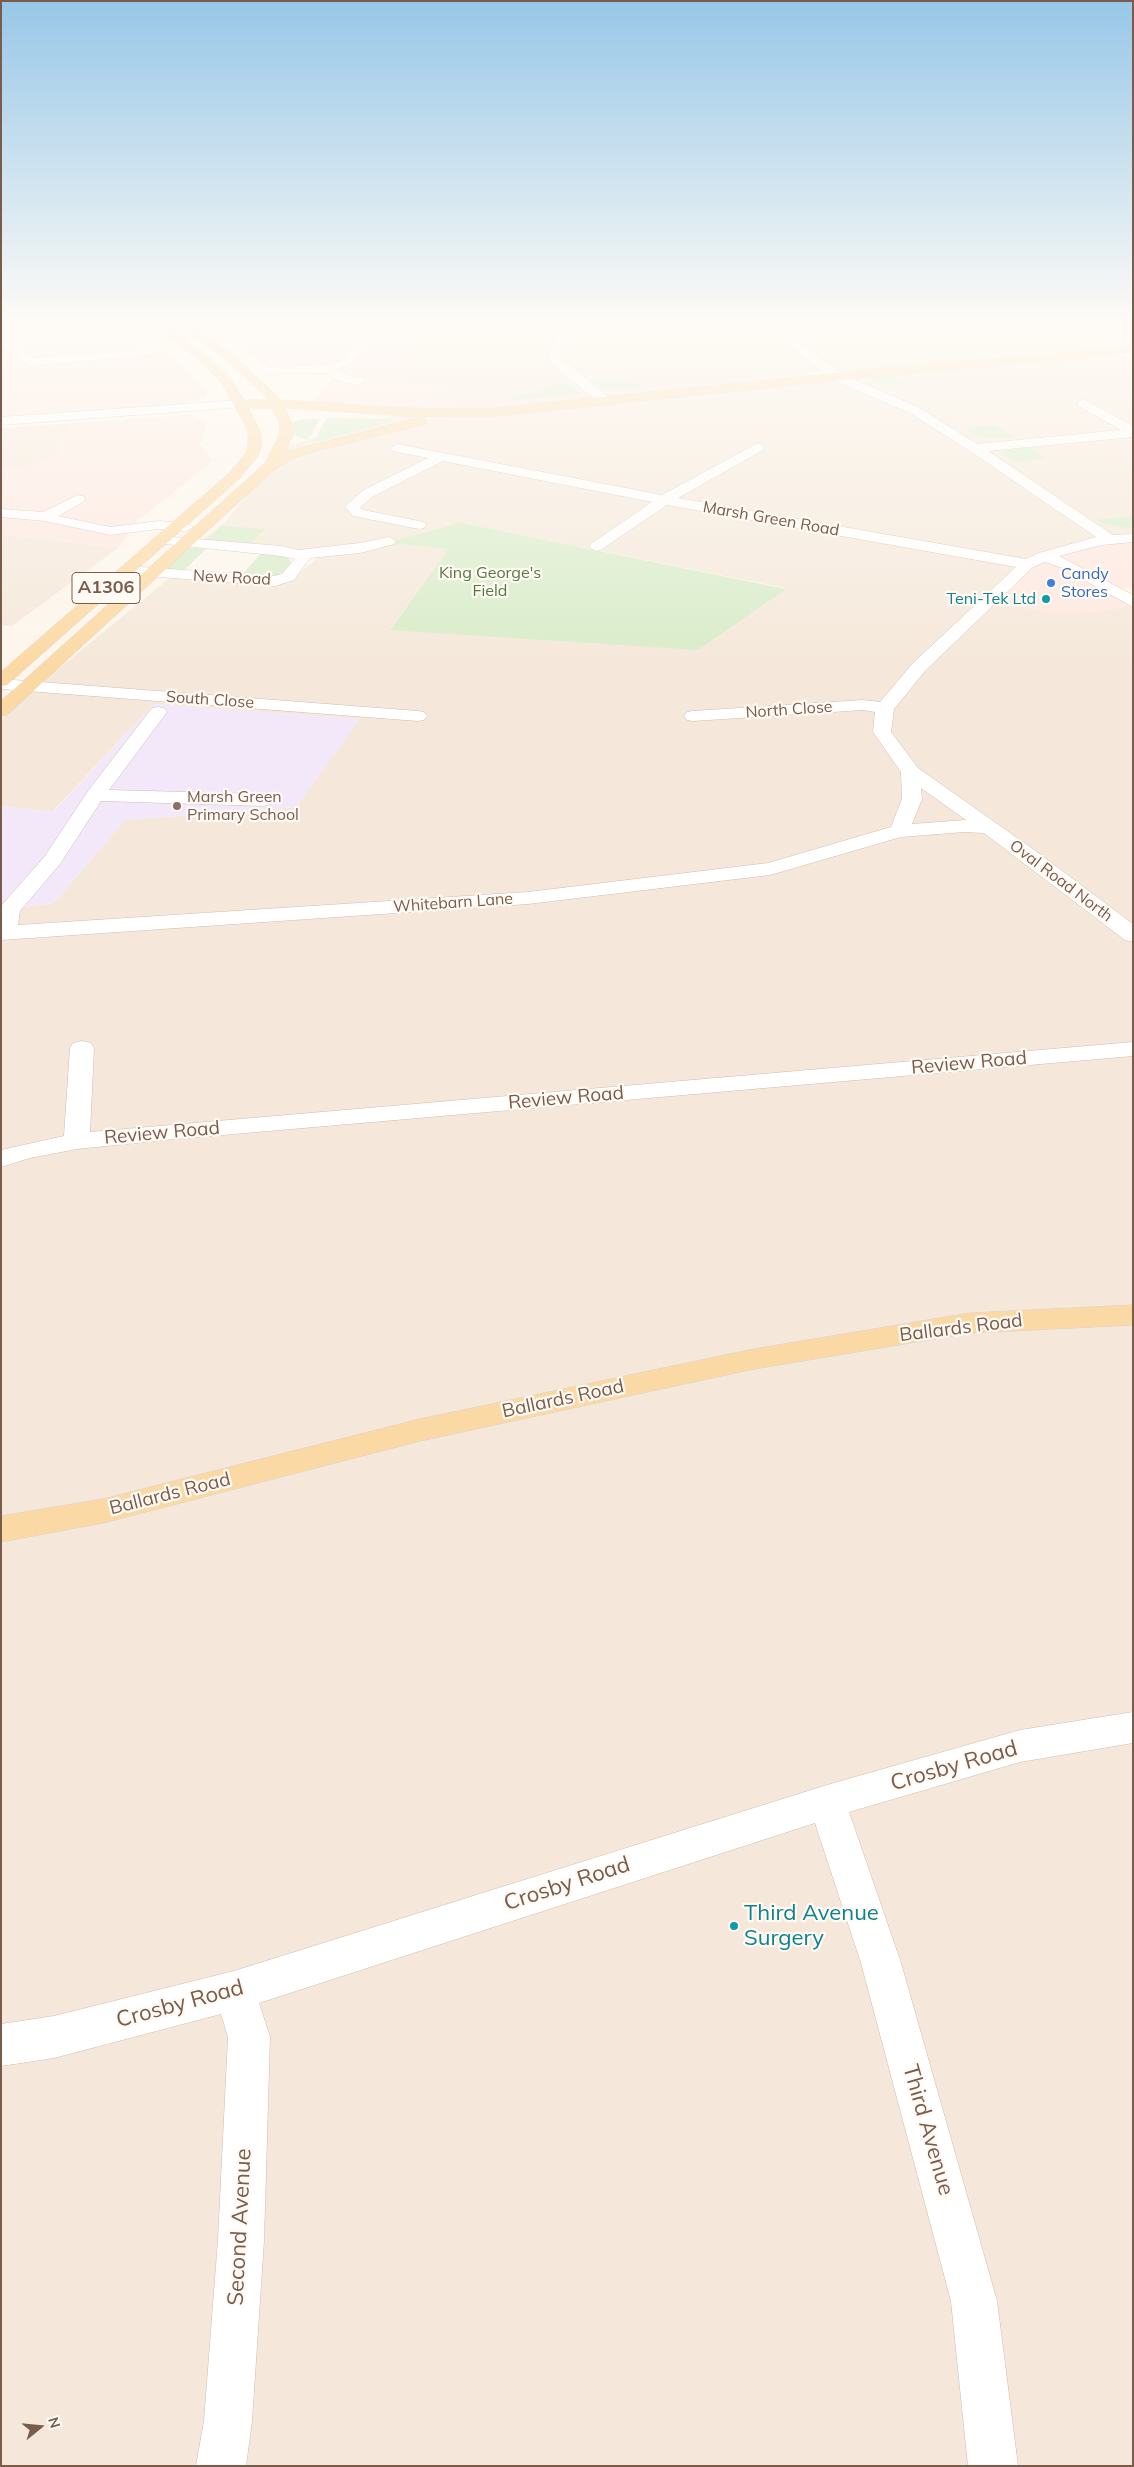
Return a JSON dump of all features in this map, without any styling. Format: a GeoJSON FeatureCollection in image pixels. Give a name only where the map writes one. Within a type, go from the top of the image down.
{"type":"FeatureCollection","features":[{"type":"Feature","properties":{"kind":"main road","name":"A1306"},"geometry":{"type":"LineString","coordinates":[[1,682],[234,476],[252,454],[255,438]]}},
{"type":"Feature","properties":{"kind":"main road","name":"New Road"},"geometry":{"type":"LineString","coordinates":[[1,711],[188,543],[270,466],[284,438]]}},
{"type":"Feature","properties":{"kind":"main road"},"geometry":{"type":"LineString","coordinates":[[270,466],[288,456],[307,449],[351,438]]}},
{"type":"Feature","properties":{"kind":"main road","name":"Ballards Road"},"geometry":{"type":"LineString","coordinates":[[1,1529],[103,1511],[298,1463],[420,1430],[754,1359],[970,1323],[1133,1315]]}},
{"type":"Feature","properties":{"kind":"street"},"geometry":{"type":"LineString","coordinates":[[959,438],[1110,540]]}},
{"type":"Feature","properties":{"kind":"street"},"geometry":{"type":"LineString","coordinates":[[975,448],[1079,438]]}},
{"type":"Feature","properties":{"kind":"street"},"geometry":{"type":"LineString","coordinates":[[597,546],[664,500],[758,447]]}},
{"type":"Feature","properties":{"kind":"street","name":"Marsh Green Road"},"geometry":{"type":"LineString","coordinates":[[397,448],[664,500],[1028,564]]}},
{"type":"Feature","properties":{"kind":"street"},"geometry":{"type":"LineString","coordinates":[[419,525],[358,514],[352,506],[369,493],[442,456]]}},
{"type":"Feature","properties":{"kind":"street"},"geometry":{"type":"LineString","coordinates":[[45,517],[78,500]]}},
{"type":"Feature","properties":{"kind":"street"},"geometry":{"type":"LineString","coordinates":[[2,513],[45,517],[110,532],[158,525],[203,528]]}},
{"type":"Feature","properties":{"kind":"street"},"geometry":{"type":"LineString","coordinates":[[990,827],[910,772],[882,732],[884,708],[919,667],[1028,564],[1044,556],[1110,540],[1133,538]]}},
{"type":"Feature","properties":{"kind":"street","name":"New Road"},"geometry":{"type":"LineString","coordinates":[[126,571],[275,581],[288,577],[300,565],[303,559],[299,555],[282,551],[161,540]]}},
{"type":"Feature","properties":{"kind":"street"},"geometry":{"type":"LineString","coordinates":[[299,555],[360,548],[389,541]]}},
{"type":"Feature","properties":{"kind":"street"},"geometry":{"type":"LineString","coordinates":[[1044,556],[1067,565],[1133,602]]}},
{"type":"Feature","properties":{"kind":"street"},"geometry":{"type":"LineString","coordinates":[[1108,588],[1133,583]]}},
{"type":"Feature","properties":{"kind":"street","name":"South Close"},"geometry":{"type":"LineString","coordinates":[[1,682],[29,686],[418,716]]}},
{"type":"Feature","properties":{"kind":"street","name":"North Close"},"geometry":{"type":"LineString","coordinates":[[693,716],[863,705],[884,708]]}},
{"type":"Feature","properties":{"kind":"street"},"geometry":{"type":"LineString","coordinates":[[4,933],[9,910],[53,860],[94,794],[158,712]]}},
{"type":"Feature","properties":{"kind":"street"},"geometry":{"type":"LineString","coordinates":[[899,831],[912,798],[910,772]]}},
{"type":"Feature","properties":{"kind":"street"},"geometry":{"type":"LineString","coordinates":[[94,794],[264,800]]}},
{"type":"Feature","properties":{"kind":"street","name":"Whitebarn Lane"},"geometry":{"type":"LineString","coordinates":[[4,933],[528,898],[770,869],[899,831],[964,826],[990,827]]}},
{"type":"Feature","properties":{"kind":"street","name":"Oval Road North"},"geometry":{"type":"LineString","coordinates":[[990,827],[1133,935]]}},
{"type":"Feature","properties":{"kind":"street"},"geometry":{"type":"LineString","coordinates":[[77,1141],[82,1048]]}},
{"type":"Feature","properties":{"kind":"street","name":"Review Road"},"geometry":{"type":"LineString","coordinates":[[1,1159],[25,1151],[77,1141],[1133,1049]]}},
{"type":"Feature","properties":{"kind":"street","name":"Crosby Road"},"geometry":{"type":"LineString","coordinates":[[1,2045],[54,2036],[234,1991],[827,1802],[1020,1746],[1133,1726]]}},
{"type":"Feature","properties":{"kind":"street","name":"Third Avenue"},"geometry":{"type":"LineString","coordinates":[[827,1802],[881,1963],[974,2301],[993,2466]]}},
{"type":"Feature","properties":{"kind":"street","name":"Second Avenue"},"geometry":{"type":"LineString","coordinates":[[221,2466],[228,2421],[241,2240],[249,2037],[234,1991]]}},
{"type":"Feature","properties":{"kind":"shaded area"},"geometry":{"type":"Polygon","coordinates":[[[1,438],[59,438],[57,440],[64,452],[34,465],[1,469],[1,438]]]}},
{"type":"Feature","properties":{"kind":"shaded area"},"geometry":{"type":"Polygon","coordinates":[[[59,438],[202,438],[200,445],[213,461],[137,521],[118,548],[1,534],[1,469],[34,465],[64,452],[57,440],[59,438]]]}},
{"type":"Feature","properties":{"kind":"shaded area"},"geometry":{"type":"Polygon","coordinates":[[[314,438],[1133,438],[1133,538],[1089,612],[1133,606],[1133,2466],[1,2466],[1,910],[54,903],[125,820],[296,807],[359,719],[154,704],[52,812],[1,806],[1,719],[41,683],[172,576],[291,579],[326,552],[200,542],[227,520],[287,446],[314,438]],[[457,522],[389,543],[448,549],[390,629],[786,589],[457,522]]]}},
{"type":"Feature","properties":{"kind":"shaded area"},"geometry":{"type":"Polygon","coordinates":[[[1,534],[118,548],[12,626],[1,625],[1,534]]]}},
{"type":"Feature","properties":{"kind":"shaded area"},"geometry":{"type":"Polygon","coordinates":[[[1133,538],[1133,587],[1112,590],[1133,606],[1089,612],[1051,613],[989,601],[1044,556],[1133,538]]]}},
{"type":"Feature","properties":{"kind":"shaded area","name":"Marsh Green Primary School"},"geometry":{"type":"Polygon","coordinates":[[[154,704],[360,719],[296,807],[125,820],[54,903],[1,910],[1,806],[53,812],[154,704]]]}},
{"type":"Feature","properties":{"kind":"green space"},"geometry":{"type":"Polygon","coordinates":[[[316,438],[329,438],[314,442],[316,438]]]}},
{"type":"Feature","properties":{"kind":"green space"},"geometry":{"type":"Polygon","coordinates":[[[1029,447],[1046,459],[1014,462],[1002,452],[1029,447]]]}},
{"type":"Feature","properties":{"kind":"green space"},"geometry":{"type":"Polygon","coordinates":[[[1133,516],[1133,529],[1105,524],[1097,520],[1133,516]]]}},
{"type":"Feature","properties":{"kind":"green space","name":"King George's Field"},"geometry":{"type":"Polygon","coordinates":[[[457,522],[786,589],[698,650],[390,630],[448,549],[387,543],[457,522]]]}},
{"type":"Feature","properties":{"kind":"green space"},"geometry":{"type":"Polygon","coordinates":[[[221,526],[265,529],[250,544],[206,541],[221,526]]]}},
{"type":"Feature","properties":{"kind":"green space"},"geometry":{"type":"Polygon","coordinates":[[[186,547],[206,549],[182,572],[162,571],[186,547]]]}},
{"type":"Feature","properties":{"kind":"green space"},"geometry":{"type":"Polygon","coordinates":[[[262,552],[286,555],[292,564],[283,573],[275,576],[239,578],[262,552]]]}},
{"type":"Feature","properties":{"kind":"place","name":"Candy Stores"},"geometry":{"type":"Point","coordinates":[1051,583]}},
{"type":"Feature","properties":{"kind":"place","name":"Teni-Tek Ltd"},"geometry":{"type":"Point","coordinates":[1046,599]}},
{"type":"Feature","properties":{"kind":"place","name":"Marsh Green Primary School"},"geometry":{"type":"Point","coordinates":[177,806]}},
{"type":"Feature","properties":{"kind":"place","name":"Third Avenue Surgery"},"geometry":{"type":"Point","coordinates":[734,1926]}}]}
